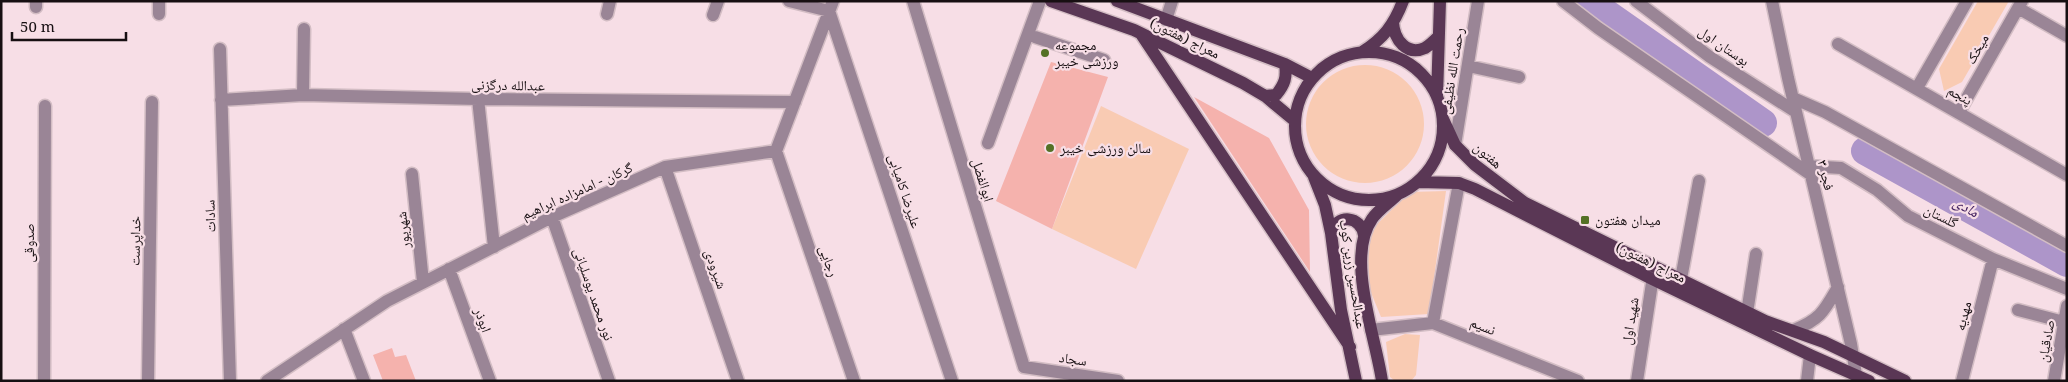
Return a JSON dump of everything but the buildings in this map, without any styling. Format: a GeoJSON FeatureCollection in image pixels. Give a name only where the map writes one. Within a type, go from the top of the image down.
{"type":"FeatureCollection","features":[{"type":"Feature","properties":{"kind":"main road","name":"معراج (هفتون)"},"geometry":{"type":"LineString","coordinates":[[1051,1],[1141,34],[1243,83],[1265,96],[1295,120]]}},
{"type":"Feature","properties":{"kind":"main road","name":"معراج (هفتون)"},"geometry":{"type":"LineString","coordinates":[[1117,1],[1285,64],[1312,78]]}},
{"type":"Feature","properties":{"kind":"main road"},"geometry":{"type":"LineString","coordinates":[[1362,52],[1379,42],[1393,22],[1403,1]]}},
{"type":"Feature","properties":{"kind":"main road"},"geometry":{"type":"LineString","coordinates":[[1437,97],[1425,77],[1407,62],[1385,54],[1362,52],[1343,56],[1326,65],[1312,78],[1298,105],[1295,120],[1296,140],[1302,158],[1314,174],[1331,189],[1353,198],[1376,200],[1398,194],[1418,182],[1433,164],[1441,142],[1443,120],[1437,97],[1440,1]]}},
{"type":"Feature","properties":{"kind":"main road"},"geometry":{"type":"LineString","coordinates":[[1393,22],[1393,32],[1396,40],[1409,48],[1419,50],[1428,47],[1438,37]]}},
{"type":"Feature","properties":{"kind":"main road"},"geometry":{"type":"LineString","coordinates":[[1141,34],[1350,347]]}},
{"type":"Feature","properties":{"kind":"main road"},"geometry":{"type":"LineString","coordinates":[[1265,96],[1276,95],[1284,85],[1285,64]]}},
{"type":"Feature","properties":{"kind":"main road","name":"هفتون"},"geometry":{"type":"LineString","coordinates":[[1443,120],[1455,145],[1475,166],[1525,203]]}},
{"type":"Feature","properties":{"kind":"main road","name":"عبدالحسین زرین کوب"},"geometry":{"type":"LineString","coordinates":[[1314,174],[1325,205],[1331,232],[1341,310],[1356,381]]}},
{"type":"Feature","properties":{"kind":"main road","name":"معراج (هفتون)"},"geometry":{"type":"LineString","coordinates":[[1418,182],[1459,183],[1475,189],[1652,279],[1857,378],[1869,381]]}},
{"type":"Feature","properties":{"kind":"main road","name":"عبدالحسین زرین کوب"},"geometry":{"type":"LineString","coordinates":[[1382,381],[1361,272],[1364,235],[1372,219],[1398,194]]}},
{"type":"Feature","properties":{"kind":"main road","name":"معراج (هفتون)"},"geometry":{"type":"LineString","coordinates":[[1525,203],[1765,321],[1794,330],[1854,355],[1905,381]]}},
{"type":"Feature","properties":{"kind":"main road"},"geometry":{"type":"LineString","coordinates":[[1331,232],[1333,227],[1341,220],[1351,219],[1360,225],[1364,235]]}},
{"type":"Feature","properties":{"kind":"street"},"geometry":{"type":"LineString","coordinates":[[713,15],[718,1]]}},
{"type":"Feature","properties":{"kind":"street"},"geometry":{"type":"LineString","coordinates":[[776,151],[831,6],[789,1]]}},
{"type":"Feature","properties":{"kind":"street","name":"ابوالفضل"},"geometry":{"type":"LineString","coordinates":[[913,1],[1024,367]]}},
{"type":"Feature","properties":{"kind":"street"},"geometry":{"type":"LineString","coordinates":[[988,143],[1040,1]]}},
{"type":"Feature","properties":{"kind":"street"},"geometry":{"type":"LineString","coordinates":[[1166,20],[1172,1]]}},
{"type":"Feature","properties":{"kind":"street","name":"رحمت الله نظیفی"},"geometry":{"type":"LineString","coordinates":[[1455,145],[1478,1]]}},
{"type":"Feature","properties":{"kind":"street"},"geometry":{"type":"LineString","coordinates":[[1563,1],[1598,28],[1809,170]]}},
{"type":"Feature","properties":{"kind":"street","name":"بوستان اول"},"geometry":{"type":"LineString","coordinates":[[1636,1],[1710,57],[1796,112]]}},
{"type":"Feature","properties":{"kind":"street","name":"فجر ۳"},"geometry":{"type":"LineString","coordinates":[[1772,1],[1809,170],[1854,355],[1857,378]]}},
{"type":"Feature","properties":{"kind":"street"},"geometry":{"type":"LineString","coordinates":[[1917,88],[1967,1]]}},
{"type":"Feature","properties":{"kind":"street"},"geometry":{"type":"LineString","coordinates":[[2020,4],[2067,36]]}},
{"type":"Feature","properties":{"kind":"street","name":"میخک"},"geometry":{"type":"LineString","coordinates":[[1959,112],[2020,4]]}},
{"type":"Feature","properties":{"kind":"street","name":"علیرضا کامیابی"},"geometry":{"type":"LineString","coordinates":[[831,6],[952,381]]}},
{"type":"Feature","properties":{"kind":"street"},"geometry":{"type":"LineString","coordinates":[[303,95],[304,29]]}},
{"type":"Feature","properties":{"kind":"street"},"geometry":{"type":"LineString","coordinates":[[1035,37],[1104,60]]}},
{"type":"Feature","properties":{"kind":"street","name":"پنجم"},"geometry":{"type":"LineString","coordinates":[[1838,44],[2067,175]]}},
{"type":"Feature","properties":{"kind":"street","name":"سادات"},"geometry":{"type":"LineString","coordinates":[[220,50],[230,381]]}},
{"type":"Feature","properties":{"kind":"street"},"geometry":{"type":"LineString","coordinates":[[1468,66],[1519,78]]}},
{"type":"Feature","properties":{"kind":"street","name":"عبدالله درگزنی"},"geometry":{"type":"LineString","coordinates":[[221,100],[303,95],[478,99],[795,102]]}},
{"type":"Feature","properties":{"kind":"street"},"geometry":{"type":"LineString","coordinates":[[1793,98],[1825,112],[2067,246]]}},
{"type":"Feature","properties":{"kind":"street"},"geometry":{"type":"LineString","coordinates":[[478,99],[494,247]]}},
{"type":"Feature","properties":{"kind":"street","name":"خداپرست"},"geometry":{"type":"LineString","coordinates":[[148,381],[152,102]]}},
{"type":"Feature","properties":{"kind":"street","name":"صدوقی"},"geometry":{"type":"LineString","coordinates":[[44,381],[45,106]]}},
{"type":"Feature","properties":{"kind":"street","name":"گرکان - امامزاده ابراهیم"},"geometry":{"type":"LineString","coordinates":[[267,381],[387,301],[552,217],[665,168],[776,151]]}},
{"type":"Feature","properties":{"kind":"street","name":"رجایی"},"geometry":{"type":"LineString","coordinates":[[776,151],[854,381]]}},
{"type":"Feature","properties":{"kind":"street","name":"شیرودی"},"geometry":{"type":"LineString","coordinates":[[665,168],[738,381]]}},
{"type":"Feature","properties":{"kind":"street","name":"گلستان"},"geometry":{"type":"LineString","coordinates":[[1809,170],[1841,168],[1877,190],[1908,216],[1993,259],[2067,289]]}},
{"type":"Feature","properties":{"kind":"street","name":"شهریور"},"geometry":{"type":"LineString","coordinates":[[412,174],[423,282]]}},
{"type":"Feature","properties":{"kind":"street"},"geometry":{"type":"LineString","coordinates":[[1681,279],[1699,181]]}},
{"type":"Feature","properties":{"kind":"street"},"geometry":{"type":"LineString","coordinates":[[1433,323],[1459,183]]}},
{"type":"Feature","properties":{"kind":"street","name":"نور محمد یوسلیانی"},"geometry":{"type":"LineString","coordinates":[[552,217],[608,381]]}},
{"type":"Feature","properties":{"kind":"street"},"geometry":{"type":"LineString","coordinates":[[1747,312],[1756,254]]}},
{"type":"Feature","properties":{"kind":"street","name":"مهدیه"},"geometry":{"type":"LineString","coordinates":[[1962,381],[1993,259]]}},
{"type":"Feature","properties":{"kind":"street","name":"شهید اول"},"geometry":{"type":"LineString","coordinates":[[1636,381],[1654,266]]}},
{"type":"Feature","properties":{"kind":"street","name":"ابوذر"},"geometry":{"type":"LineString","coordinates":[[449,269],[490,381]]}},
{"type":"Feature","properties":{"kind":"street"},"geometry":{"type":"LineString","coordinates":[[1794,330],[1822,315],[1838,287]]}},
{"type":"Feature","properties":{"kind":"street","name":"صادقیان"},"geometry":{"type":"LineString","coordinates":[[2054,381],[2067,306]]}},
{"type":"Feature","properties":{"kind":"street"},"geometry":{"type":"LineString","coordinates":[[2018,310],[2064,322]]}},
{"type":"Feature","properties":{"kind":"street","name":"نسیم"},"geometry":{"type":"LineString","coordinates":[[1371,330],[1433,323],[1578,381]]}},
{"type":"Feature","properties":{"kind":"street"},"geometry":{"type":"LineString","coordinates":[[344,330],[364,381]]}},
{"type":"Feature","properties":{"kind":"street"},"geometry":{"type":"LineString","coordinates":[[1807,381],[1810,355]]}},
{"type":"Feature","properties":{"kind":"street","name":"سجاد"},"geometry":{"type":"LineString","coordinates":[[1024,367],[1118,381]]}},
{"type":"Feature","properties":{"kind":"shaded area"},"geometry":{"type":"Polygon","coordinates":[[[1978,1],[2009,1],[1962,82],[1944,91],[1939,69],[1978,1]]]}},
{"type":"Feature","properties":{"kind":"shaded area"},"geometry":{"type":"Polygon","coordinates":[[[1365,65],[1388,69],[1407,82],[1420,101],[1424,124],[1420,147],[1407,166],[1388,179],[1365,183],[1342,179],[1323,166],[1310,147],[1306,124],[1310,101],[1323,82],[1342,69],[1365,65]]]}},
{"type":"Feature","properties":{"kind":"shaded area"},"geometry":{"type":"Polygon","coordinates":[[[1101,106],[1189,149],[1136,269],[1052,229],[1101,106]]]}},
{"type":"Feature","properties":{"kind":"shaded area"},"geometry":{"type":"Polygon","coordinates":[[[1446,191],[1429,314],[1381,317],[1363,273],[1367,234],[1410,192],[1446,191]]]}},
{"type":"Feature","properties":{"kind":"shaded area"},"geometry":{"type":"Polygon","coordinates":[[[1405,334],[1420,335],[1416,375],[1411,381],[1395,381],[1390,377],[1386,342],[1405,334]]]}},
{"type":"Feature","properties":{"kind":"waterway","name":"مادی"},"geometry":{"type":"LineString","coordinates":[[1589,1],[1763,123]]}},
{"type":"Feature","properties":{"kind":"waterway","name":"مادی"},"geometry":{"type":"LineString","coordinates":[[1865,151],[2067,263]]}},
{"type":"Feature","properties":{"kind":"place","name":"مجموعه ورزشی خیبر"},"geometry":{"type":"Point","coordinates":[1045,53]}},
{"type":"Feature","properties":{"kind":"place","name":"سالن ورزشی خیبر"},"geometry":{"type":"Point","coordinates":[1050,148]}},
{"type":"Feature","properties":{"kind":"place","name":"میدان هفتون"},"geometry":{"type":"Point","coordinates":[1585,220]}}]}
